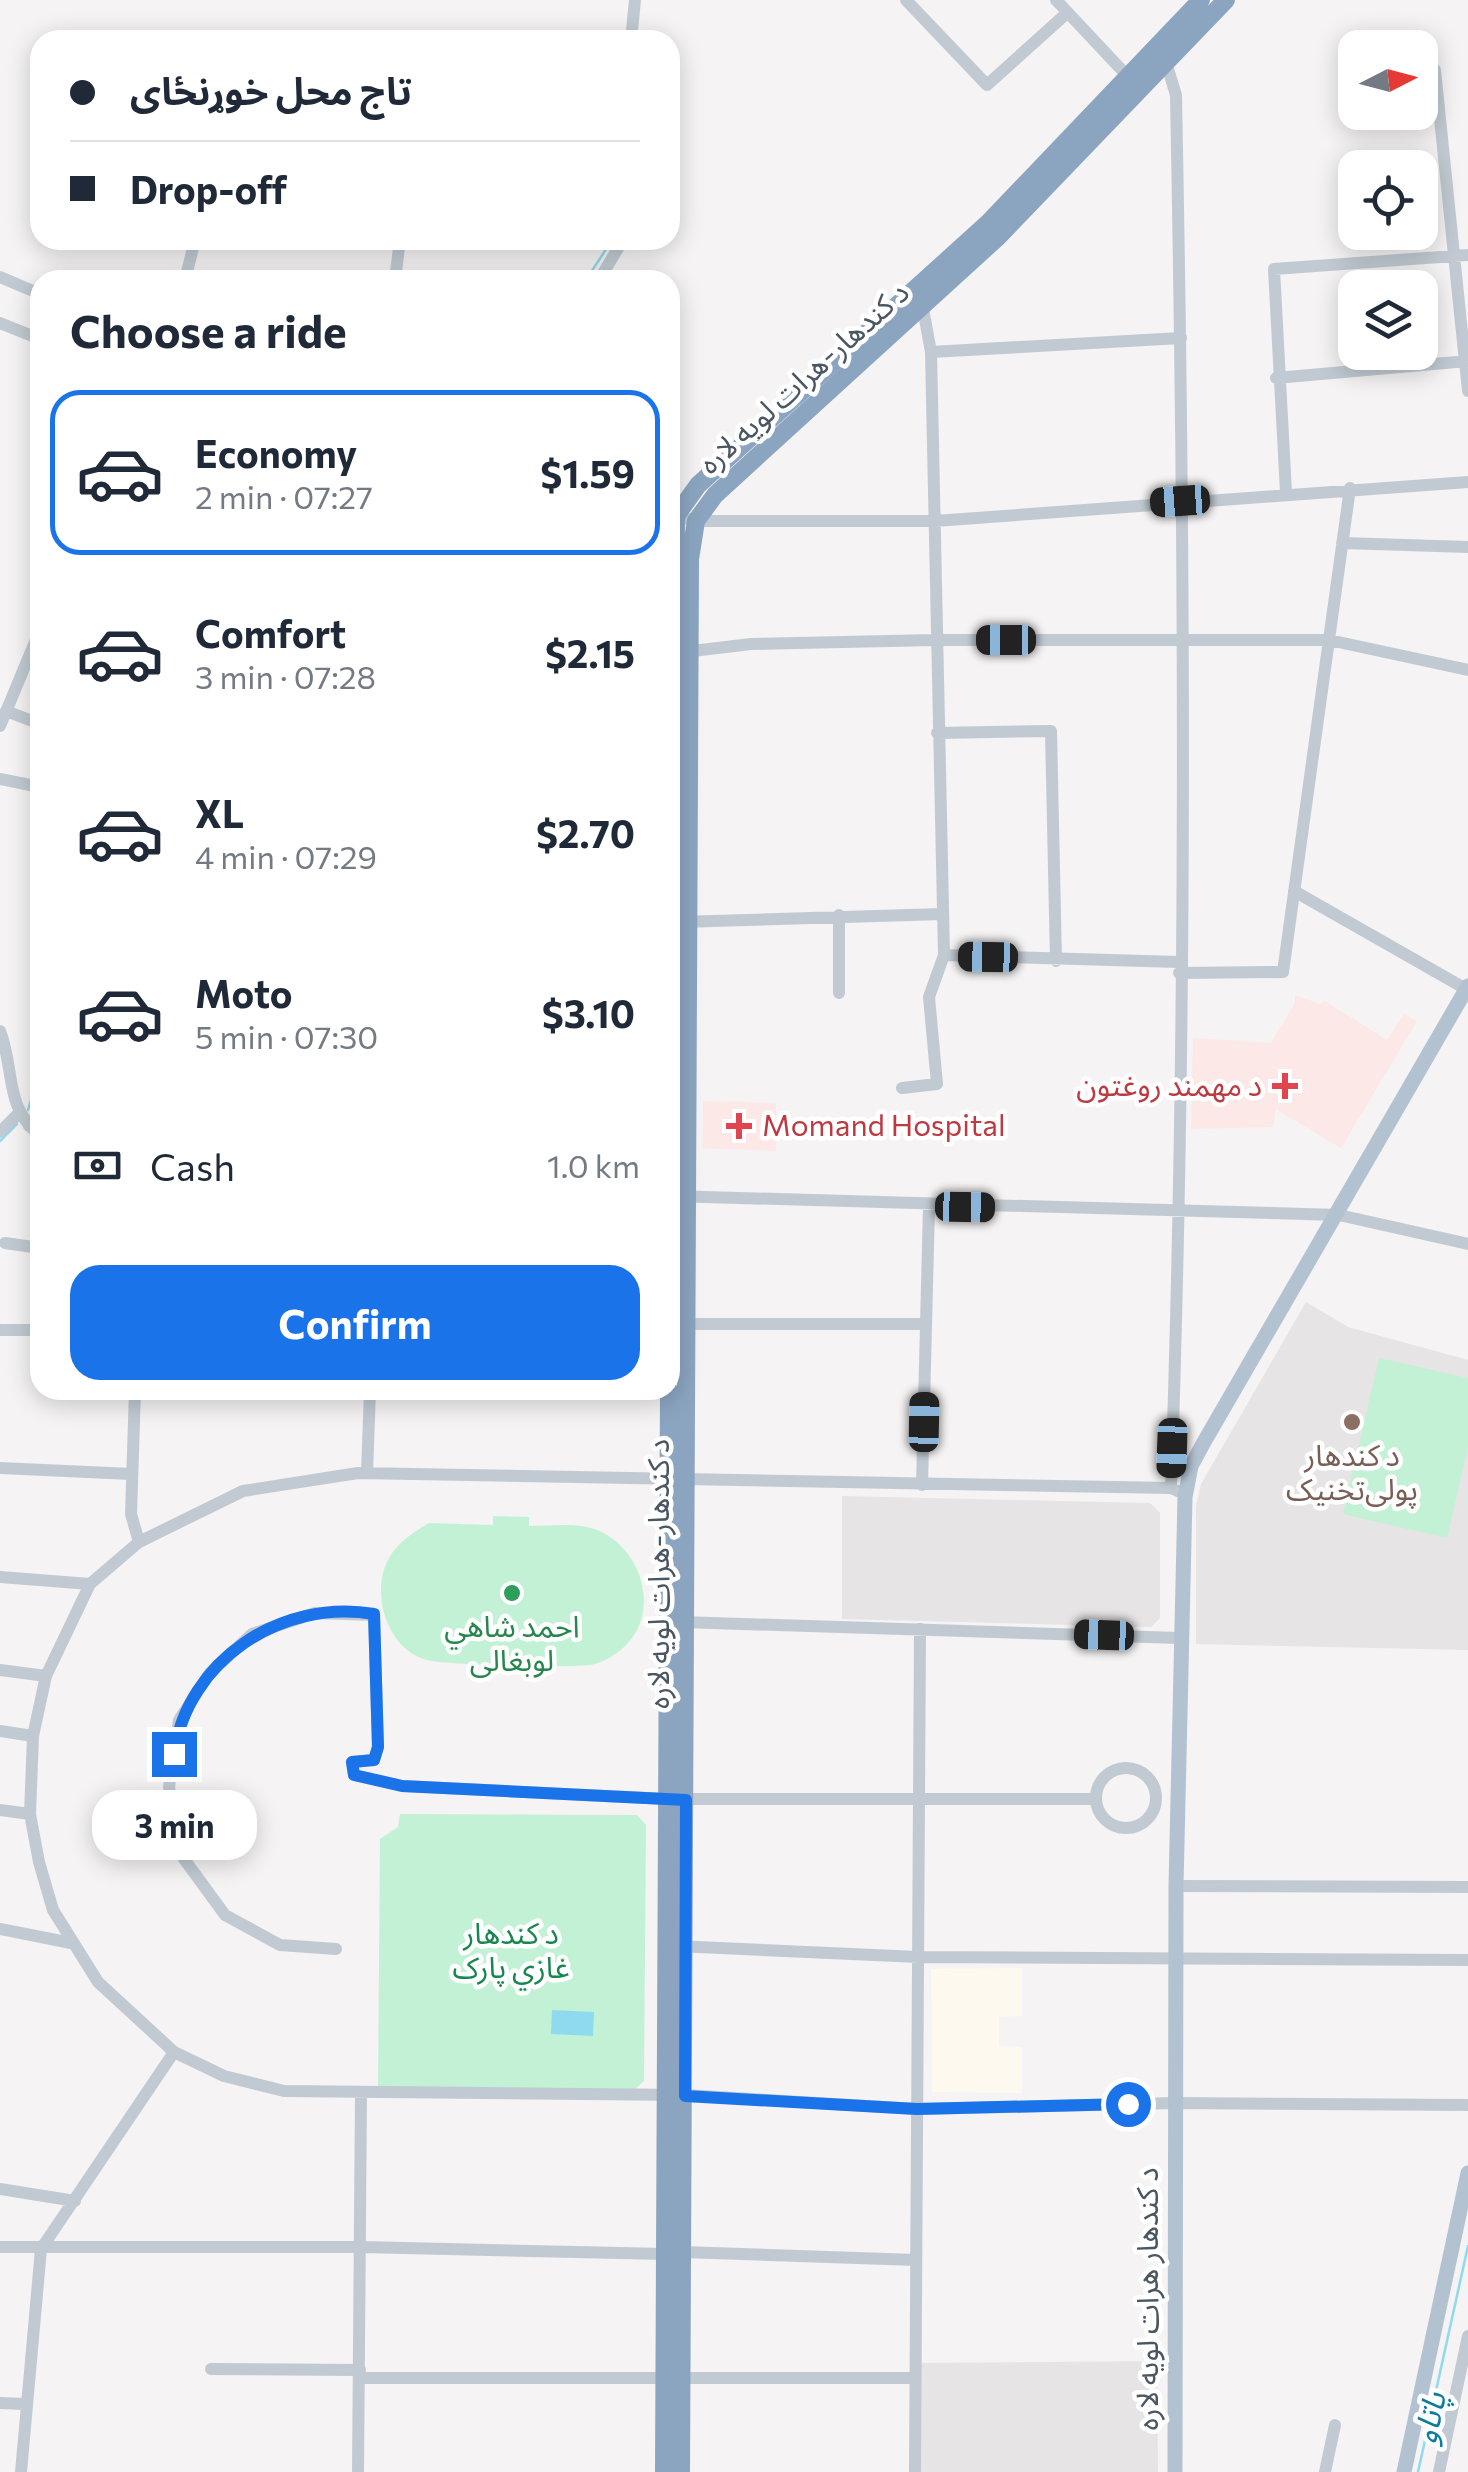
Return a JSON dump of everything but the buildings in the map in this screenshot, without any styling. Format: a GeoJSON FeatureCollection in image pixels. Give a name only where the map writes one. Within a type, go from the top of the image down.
{"type":"FeatureCollection","features":[{"type":"Feature","properties":{"kind":"highway","name":"د کندهار-هرات لويه لاره"},"geometry":{"type":"LineString","coordinates":[[1162,54],[1201,0]]}},
{"type":"Feature","properties":{"kind":"highway","name":"د کندهار-هرات لويه لاره"},"geometry":{"type":"LineString","coordinates":[[680,510],[698,485],[998,237],[1162,54],[1226,0]]}},
{"type":"Feature","properties":{"kind":"highway","name":"د کندهار-هرات لويه لاره"},"geometry":{"type":"LineString","coordinates":[[680,720],[681,652],[696,522],[715,495],[919,299]]}},
{"type":"Feature","properties":{"kind":"highway","name":"د کندهار-هرات لويه لاره"},"geometry":{"type":"LineString","coordinates":[[676,2256],[666,2096],[666,1946],[676,1799],[678,1478],[688,1324],[680,1210]]}},
{"type":"Feature","properties":{"kind":"highway","name":"د کندهار-هرات لويه لاره"},"geometry":{"type":"LineString","coordinates":[[670,1400],[678,1478]]}},
{"type":"Feature","properties":{"kind":"highway","name":"د کندهار-هرات لويه لاره"},"geometry":{"type":"LineString","coordinates":[[664,2472],[673,2379],[685,2096],[686,1946],[676,1799]]}},
{"type":"Feature","properties":{"kind":"highway","name":"د کندهار-هرات لويه لاره"},"geometry":{"type":"LineString","coordinates":[[673,2379],[681,2472]]}},
{"type":"Feature","properties":{"kind":"main road","name":"د کندهار هرات لویه لاره"},"geometry":{"type":"LineString","coordinates":[[1176,2472],[1178,1491],[1467,988]]}},
{"type":"Feature","properties":{"kind":"main road"},"geometry":{"type":"LineString","coordinates":[[1404,2472],[1468,2173]]}},
{"type":"Feature","properties":{"kind":"street"},"geometry":{"type":"LineString","coordinates":[[632,30],[635,0]]}},
{"type":"Feature","properties":{"kind":"street"},"geometry":{"type":"LineString","coordinates":[[906,0],[987,86],[1067,13]]}},
{"type":"Feature","properties":{"kind":"street"},"geometry":{"type":"LineString","coordinates":[[1056,0],[1134,84]]}},
{"type":"Feature","properties":{"kind":"street"},"geometry":{"type":"LineString","coordinates":[[1162,54],[1176,94],[1180,338],[1178,1491],[367,1473],[243,1491],[139,1542],[90,1584],[46,1676],[32,1736],[30,1814],[53,1910],[98,1982],[174,2052],[224,2076],[284,2090],[685,2096],[917,2109],[1175,2103],[1468,2105]]}},
{"type":"Feature","properties":{"kind":"street"},"geometry":{"type":"LineString","coordinates":[[1438,105],[1468,391]]}},
{"type":"Feature","properties":{"kind":"street"},"geometry":{"type":"LineString","coordinates":[[1286,492],[1276,378],[1274,269],[1468,255]]}},
{"type":"Feature","properties":{"kind":"street"},"geometry":{"type":"LineString","coordinates":[[0,277],[30,290]]}},
{"type":"Feature","properties":{"kind":"street"},"geometry":{"type":"LineString","coordinates":[[902,1088],[937,1084],[928,998],[944,955],[931,352],[919,299]]}},
{"type":"Feature","properties":{"kind":"street"},"geometry":{"type":"LineString","coordinates":[[0,322],[30,335]]}},
{"type":"Feature","properties":{"kind":"street"},"geometry":{"type":"LineString","coordinates":[[931,352],[1180,338]]}},
{"type":"Feature","properties":{"kind":"street"},"geometry":{"type":"LineString","coordinates":[[1276,378],[1466,361]]}},
{"type":"Feature","properties":{"kind":"street"},"geometry":{"type":"LineString","coordinates":[[680,517],[696,522],[935,521],[1286,492],[1468,482]]}},
{"type":"Feature","properties":{"kind":"street"},"geometry":{"type":"LineString","coordinates":[[944,955],[1283,972],[1350,488]]}},
{"type":"Feature","properties":{"kind":"street"},"geometry":{"type":"LineString","coordinates":[[1342,543],[1468,547]]}},
{"type":"Feature","properties":{"kind":"street"},"geometry":{"type":"LineString","coordinates":[[681,652],[751,644],[936,640],[1329,640],[1468,670]]}},
{"type":"Feature","properties":{"kind":"street"},"geometry":{"type":"LineString","coordinates":[[0,726],[30,654]]}},
{"type":"Feature","properties":{"kind":"street"},"geometry":{"type":"LineString","coordinates":[[6,711],[30,720]]}},
{"type":"Feature","properties":{"kind":"street"},"geometry":{"type":"LineString","coordinates":[[937,732],[1051,731],[1056,961]]}},
{"type":"Feature","properties":{"kind":"street"},"geometry":{"type":"LineString","coordinates":[[0,778],[30,785]]}},
{"type":"Feature","properties":{"kind":"street"},"geometry":{"type":"LineString","coordinates":[[1294,891],[1467,988]]}},
{"type":"Feature","properties":{"kind":"street"},"geometry":{"type":"LineString","coordinates":[[680,922],[942,914]]}},
{"type":"Feature","properties":{"kind":"street"},"geometry":{"type":"LineString","coordinates":[[839,993],[840,915]]}},
{"type":"Feature","properties":{"kind":"street"},"geometry":{"type":"LineString","coordinates":[[0,1031],[26,1122],[0,1132]]}},
{"type":"Feature","properties":{"kind":"street"},"geometry":{"type":"LineString","coordinates":[[680,1196],[930,1206],[1339,1214],[1468,1244]]}},
{"type":"Feature","properties":{"kind":"street"},"geometry":{"type":"LineString","coordinates":[[922,1486],[930,1206]]}},
{"type":"Feature","properties":{"kind":"street"},"geometry":{"type":"LineString","coordinates":[[6,1243],[30,1247]]}},
{"type":"Feature","properties":{"kind":"street"},"geometry":{"type":"LineString","coordinates":[[688,1324],[926,1324]]}},
{"type":"Feature","properties":{"kind":"street"},"geometry":{"type":"LineString","coordinates":[[0,1330],[30,1330]]}},
{"type":"Feature","properties":{"kind":"street"},"geometry":{"type":"LineString","coordinates":[[135,1400],[131,1514],[139,1542]]}},
{"type":"Feature","properties":{"kind":"street"},"geometry":{"type":"LineString","coordinates":[[367,1473],[370,1400]]}},
{"type":"Feature","properties":{"kind":"street"},"geometry":{"type":"LineString","coordinates":[[0,1468],[132,1474]]}},
{"type":"Feature","properties":{"kind":"street"},"geometry":{"type":"LineString","coordinates":[[0,1577],[90,1584]]}},
{"type":"Feature","properties":{"kind":"street"},"geometry":{"type":"LineString","coordinates":[[336,1949],[280,1945],[226,1915],[179,1852],[169,1787],[179,1720],[210,1673],[252,1634],[314,1613],[374,1614],[378,1747],[374,1760],[352,1762],[354,1775],[402,1786],[676,1799],[1096,1799]]}},
{"type":"Feature","properties":{"kind":"street"},"geometry":{"type":"LineString","coordinates":[[678,1622],[1178,1638]]}},
{"type":"Feature","properties":{"kind":"street"},"geometry":{"type":"LineString","coordinates":[[916,2472],[920,1629]]}},
{"type":"Feature","properties":{"kind":"street"},"geometry":{"type":"LineString","coordinates":[[0,1670],[46,1676]]}},
{"type":"Feature","properties":{"kind":"street"},"geometry":{"type":"LineString","coordinates":[[0,1732],[32,1736]]}},
{"type":"Feature","properties":{"kind":"street"},"geometry":{"type":"LineString","coordinates":[[1125,1767],[1150,1779],[1156,1796],[1150,1816],[1133,1827],[1104,1818],[1096,1799],[1108,1774],[1125,1767]]}},
{"type":"Feature","properties":{"kind":"street"},"geometry":{"type":"LineString","coordinates":[[1156,1796],[1177,1797]]}},
{"type":"Feature","properties":{"kind":"street"},"geometry":{"type":"LineString","coordinates":[[0,1810],[30,1814]]}},
{"type":"Feature","properties":{"kind":"street"},"geometry":{"type":"LineString","coordinates":[[1176,1886],[1468,1887]]}},
{"type":"Feature","properties":{"kind":"street"},"geometry":{"type":"LineString","coordinates":[[0,1929],[71,1943]]}},
{"type":"Feature","properties":{"kind":"street"},"geometry":{"type":"LineString","coordinates":[[666,1946],[918,1957],[1468,1960]]}},
{"type":"Feature","properties":{"kind":"street"},"geometry":{"type":"LineString","coordinates":[[21,2472],[41,2249],[174,2052]]}},
{"type":"Feature","properties":{"kind":"street"},"geometry":{"type":"LineString","coordinates":[[358,2472],[362,2093]]}},
{"type":"Feature","properties":{"kind":"street"},"geometry":{"type":"LineString","coordinates":[[0,2189],[75,2202]]}},
{"type":"Feature","properties":{"kind":"street"},"geometry":{"type":"LineString","coordinates":[[0,2247],[360,2246],[916,2260]]}},
{"type":"Feature","properties":{"kind":"street"},"geometry":{"type":"LineString","coordinates":[[1439,2472],[1461,2404],[1468,2336]]}},
{"type":"Feature","properties":{"kind":"street"},"geometry":{"type":"LineString","coordinates":[[211,2369],[673,2379],[915,2378]]}},
{"type":"Feature","properties":{"kind":"street"},"geometry":{"type":"LineString","coordinates":[[0,2404],[25,2404]]}},
{"type":"Feature","properties":{"kind":"street"},"geometry":{"type":"LineString","coordinates":[[1324,2472],[1334,2425]]}},
{"type":"Feature","properties":{"kind":"shaded area","name":"د مهمند روغتون"},"geometry":{"type":"Polygon","coordinates":[[[1295,995],[1320,1004],[1325,1001],[1387,1040],[1404,1014],[1417,1021],[1341,1148],[1276,1109],[1273,1127],[1191,1129],[1193,1038],[1271,1043],[1295,1003],[1295,995]]]}},
{"type":"Feature","properties":{"kind":"shaded area","name":"Momand Hospital"},"geometry":{"type":"Polygon","coordinates":[[[703,1101],[776,1103],[776,1151],[703,1148],[703,1101]]]}},
{"type":"Feature","properties":{"kind":"shaded area","name":"د کندهار پولی‌تخنیک"},"geometry":{"type":"Polygon","coordinates":[[[1306,1302],[1348,1327],[1468,1360],[1468,1650],[1196,1644],[1196,1506],[1201,1484],[1306,1302]]]}},
{"type":"Feature","properties":{"kind":"shaded area"},"geometry":{"type":"Polygon","coordinates":[[[842,1496],[1150,1503],[1160,1513],[1160,1618],[1151,1627],[842,1619],[842,1496]]]}},
{"type":"Feature","properties":{"kind":"shaded area"},"geometry":{"type":"Polygon","coordinates":[[[1022,1968],[1022,2016],[999,2017],[999,2046],[1022,2047],[1022,2093],[932,2092],[931,1969],[1022,1968]]]}},
{"type":"Feature","properties":{"kind":"shaded area"},"geometry":{"type":"Polygon","coordinates":[[[1157,2361],[1158,2472],[919,2472],[918,2363],[1157,2361]]]}},
{"type":"Feature","properties":{"kind":"green space"},"geometry":{"type":"Polygon","coordinates":[[[1379,1358],[1468,1378],[1468,1447],[1447,1538],[1343,1514],[1379,1358]]]}},
{"type":"Feature","properties":{"kind":"green space","name":"احمد شاهي لوبغالی"},"geometry":{"type":"Polygon","coordinates":[[[493,1516],[529,1517],[529,1526],[572,1525],[597,1530],[625,1550],[641,1580],[644,1597],[637,1629],[624,1647],[595,1664],[540,1666],[427,1660],[401,1644],[392,1632],[382,1602],[383,1572],[393,1552],[429,1523],[493,1525],[493,1516]]]}},
{"type":"Feature","properties":{"kind":"green space","name":"د کندهار غازي پارک"},"geometry":{"type":"Polygon","coordinates":[[[400,1814],[637,1815],[646,1825],[644,2081],[635,2089],[378,2087],[380,1839],[398,1827],[400,1814]]]}},
{"type":"Feature","properties":{"kind":"water"},"geometry":{"type":"Polygon","coordinates":[[[552,2010],[594,2012],[593,2036],[551,2034],[552,2010]]]}},
{"type":"Feature","properties":{"kind":"waterway"},"geometry":{"type":"LineString","coordinates":[[592,270],[606,250]]}},
{"type":"Feature","properties":{"kind":"waterway"},"geometry":{"type":"LineString","coordinates":[[28,1110],[30,1103]]}},
{"type":"Feature","properties":{"kind":"waterway"},"geometry":{"type":"LineString","coordinates":[[0,1141],[17,1124]]}},
{"type":"Feature","properties":{"kind":"waterway","name":"پاتاو"},"geometry":{"type":"LineString","coordinates":[[1418,2472],[1468,2246]]}},
{"type":"Feature","properties":{"kind":"place","name":"د مهمند روغتون"},"geometry":{"type":"Point","coordinates":[1285,1086]}},
{"type":"Feature","properties":{"kind":"place","name":"Momand Hospital"},"geometry":{"type":"Point","coordinates":[739,1126]}},
{"type":"Feature","properties":{"kind":"place","name":"د کندهار پولی‌تخنیک"},"geometry":{"type":"Point","coordinates":[1352,1422]}},
{"type":"Feature","properties":{"kind":"place","name":"احمد شاهي لوبغالی"},"geometry":{"type":"Point","coordinates":[512,1593]}},
{"type":"Feature","properties":{"kind":"route"},"geometry":{"type":"LineString","coordinates":[[174,1754],[179,1720],[210,1673],[252,1634],[314,1613],[374,1614],[378,1747],[374,1760],[352,1762],[354,1775],[402,1786],[686,1800],[685,2096],[917,2109],[1128,2104]]}}]}
